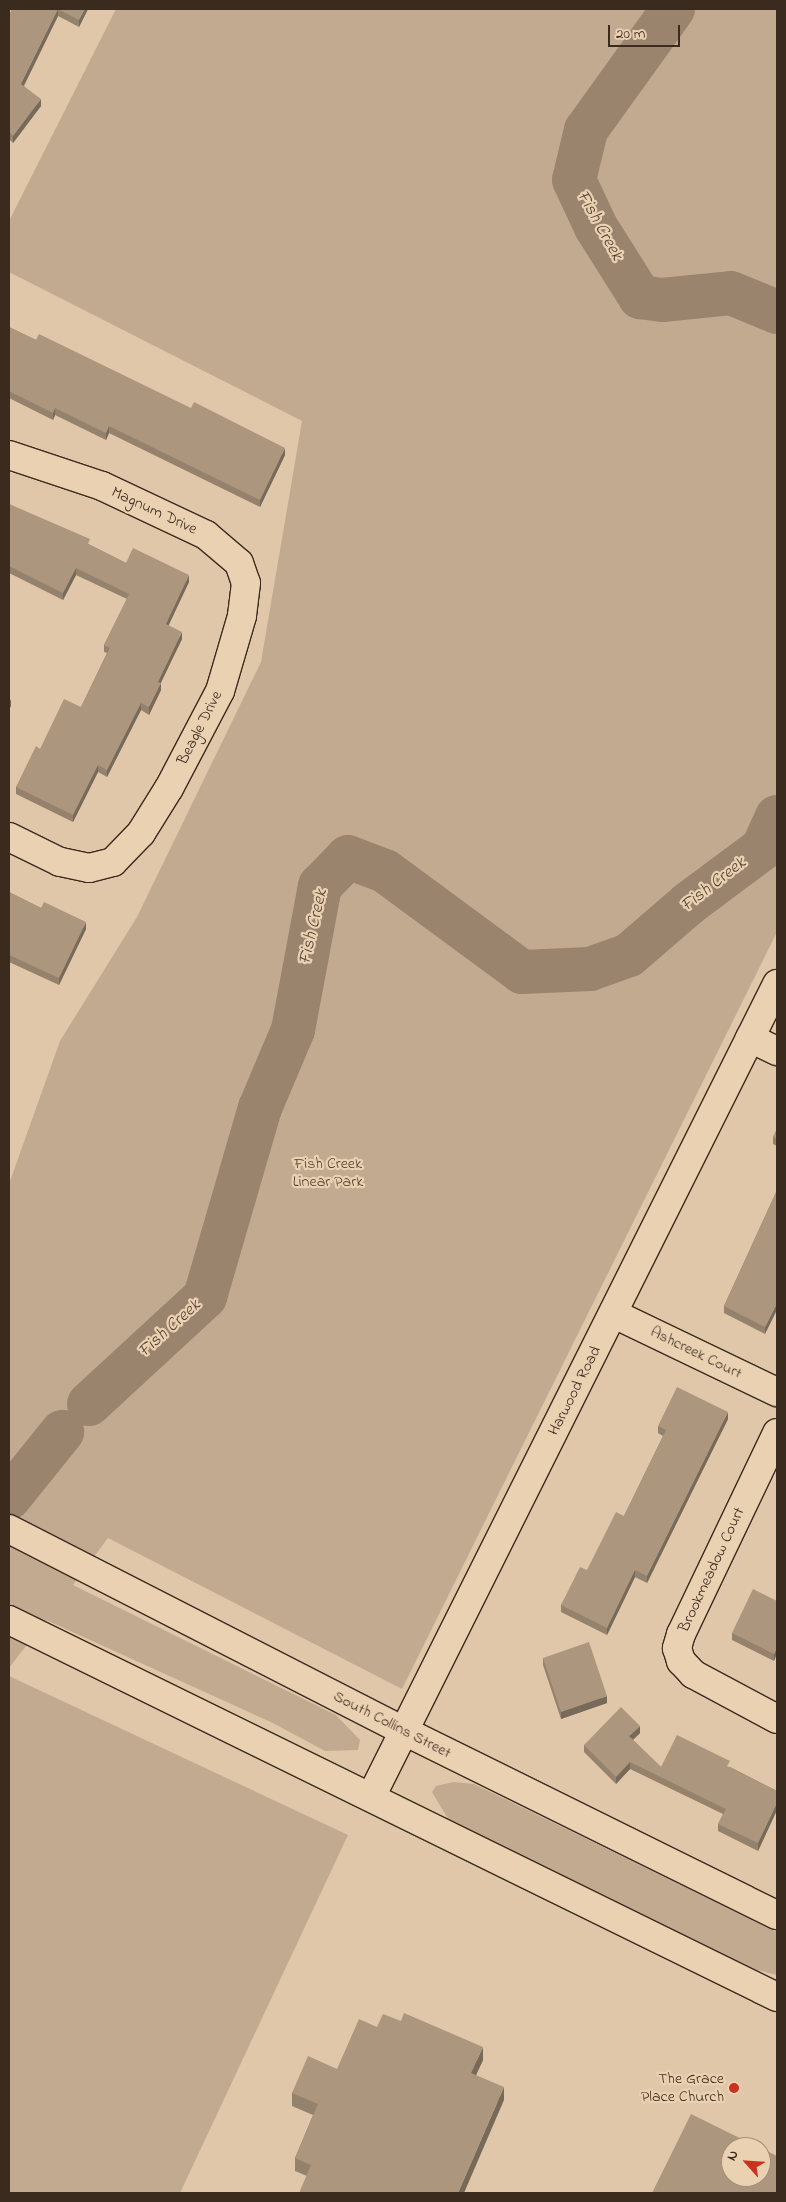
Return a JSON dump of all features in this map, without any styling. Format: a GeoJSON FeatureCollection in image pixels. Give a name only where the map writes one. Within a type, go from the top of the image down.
{"type":"FeatureCollection","features":[{"type":"Feature","properties":{"kind":"street","name":"Magnum Drive"},"geometry":{"type":"LineString","coordinates":[[9,455],[102,486],[206,535],[239,563],[246,583],[242,616]]}},
{"type":"Feature","properties":{"kind":"street","name":"Beagle Drive"},"geometry":{"type":"LineString","coordinates":[[9,837],[60,862],[89,868],[113,862],[141,833],[220,692],[242,616]]}},
{"type":"Feature","properties":{"kind":"street","name":"Harwood Road"},"geometry":{"type":"LineString","coordinates":[[371,1797],[614,1314],[777,984]]}},
{"type":"Feature","properties":{"kind":"street"},"geometry":{"type":"LineString","coordinates":[[750,1038],[777,1051]]}},
{"type":"Feature","properties":{"kind":"street","name":"Ashcreek Court"},"geometry":{"type":"LineString","coordinates":[[614,1314],[777,1392]]}},
{"type":"Feature","properties":{"kind":"street","name":"Brookmeadow Court"},"geometry":{"type":"LineString","coordinates":[[777,1433],[681,1634],[677,1648],[680,1661],[693,1674],[777,1719]]}},
{"type":"Feature","properties":{"kind":"street","name":"South Collins Street"},"geometry":{"type":"LineString","coordinates":[[9,1529],[404,1732],[777,1915]]}},
{"type":"Feature","properties":{"kind":"street"},"geometry":{"type":"LineString","coordinates":[[10,1621],[777,1997]]}},
{"type":"Feature","properties":{"kind":"green space","name":"Fish Creek Linear Park"},"geometry":{"type":"Polygon","coordinates":[[[116,9],[777,9],[777,932],[402,1689],[108,1538],[73,1585],[336,1715],[360,1740],[358,1750],[325,1751],[273,1723],[46,1620],[9,1668],[9,1184],[60,1041],[137,917],[261,662],[302,421],[9,272],[9,221],[116,9]]]}},
{"type":"Feature","properties":{"kind":"green space"},"geometry":{"type":"Polygon","coordinates":[[[9,1676],[348,1835],[180,2193],[9,2193],[9,1676]]]}},
{"type":"Feature","properties":{"kind":"green space"},"geometry":{"type":"Polygon","coordinates":[[[454,1782],[474,1784],[777,1932],[777,1975],[738,1965],[453,1827],[432,1792],[436,1786],[454,1782]]]}},
{"type":"Feature","properties":{"kind":"building"},"geometry":{"type":"Polygon","coordinates":[[[12,9],[58,9],[21,84],[41,99],[13,136],[9,132],[9,16],[12,9]]]}},
{"type":"Feature","properties":{"kind":"building"},"geometry":{"type":"Polygon","coordinates":[[[58,9],[85,9],[79,20],[58,9]]]}},
{"type":"Feature","properties":{"kind":"building"},"geometry":{"type":"Polygon","coordinates":[[[9,327],[36,340],[39,334],[191,408],[194,402],[285,448],[260,500],[109,426],[106,433],[55,408],[53,413],[9,391],[9,327]]]}},
{"type":"Feature","properties":{"kind":"building"},"geometry":{"type":"Polygon","coordinates":[[[9,504],[90,539],[88,544],[126,563],[133,548],[189,575],[166,624],[182,632],[158,682],[161,683],[149,707],[141,703],[107,770],[98,765],[73,815],[16,787],[36,746],[40,749],[64,699],[81,707],[110,648],[104,645],[129,594],[76,568],[63,593],[9,566],[9,504]]]}},
{"type":"Feature","properties":{"kind":"building"},"geometry":{"type":"Polygon","coordinates":[[[9,892],[41,908],[44,902],[86,922],[59,978],[9,955],[9,892]]]}},
{"type":"Feature","properties":{"kind":"building"},"geometry":{"type":"Polygon","coordinates":[[[777,1129],[777,1139],[773,1137],[777,1129]]]}},
{"type":"Feature","properties":{"kind":"building"},"geometry":{"type":"Polygon","coordinates":[[[777,1190],[777,1303],[765,1327],[724,1306],[777,1190]]]}},
{"type":"Feature","properties":{"kind":"building"},"geometry":{"type":"Polygon","coordinates":[[[677,1387],[728,1412],[647,1576],[635,1570],[607,1628],[561,1605],[580,1567],[587,1570],[616,1512],[624,1516],[666,1430],[658,1426],[677,1387]]]}},
{"type":"Feature","properties":{"kind":"building"},"geometry":{"type":"Polygon","coordinates":[[[753,1589],[777,1601],[777,1647],[774,1654],[732,1633],[753,1589]]]}},
{"type":"Feature","properties":{"kind":"building"},"geometry":{"type":"Polygon","coordinates":[[[589,1642],[607,1696],[561,1712],[543,1658],[589,1642]]]}},
{"type":"Feature","properties":{"kind":"building"},"geometry":{"type":"Polygon","coordinates":[[[621,1707],[640,1726],[629,1736],[661,1767],[677,1735],[730,1761],[727,1766],[777,1791],[777,1803],[758,1843],[718,1824],[726,1809],[630,1762],[616,1777],[584,1745],[621,1707]]]}},
{"type":"Feature","properties":{"kind":"building"},"geometry":{"type":"Polygon","coordinates":[[[404,2013],[483,2047],[471,2073],[504,2087],[458,2193],[299,2193],[311,2165],[295,2158],[318,2104],[292,2093],[308,2056],[337,2069],[359,2019],[377,2027],[383,2014],[401,2021],[404,2013]]]}},
{"type":"Feature","properties":{"kind":"building","name":"The Grace Place Church"},"geometry":{"type":"Polygon","coordinates":[[[691,2114],[738,2137],[721,2137],[721,2187],[771,2187],[771,2153],[777,2156],[777,2193],[652,2193],[691,2114]]]}},
{"type":"Feature","properties":{"kind":"waterway","name":"Fish Creek"},"geometry":{"type":"LineString","coordinates":[[673,9],[586,130],[574,180],[596,227],[640,297],[662,300],[731,293],[777,312]]}},
{"type":"Feature","properties":{"kind":"waterway","name":"Fish Creek"},"geometry":{"type":"LineString","coordinates":[[89,1404],[205,1297],[260,1108],[293,1030],[320,886],[348,857],[385,871],[522,972],[590,969],[629,955],[688,904],[763,848],[777,817]]}},
{"type":"Feature","properties":{"kind":"waterway","name":"Fish Creek"},"geometry":{"type":"LineString","coordinates":[[9,1498],[62,1432]]}},
{"type":"Feature","properties":{"kind":"place","name":"The Grace Place Church"},"geometry":{"type":"Point","coordinates":[734,2088]}}]}
